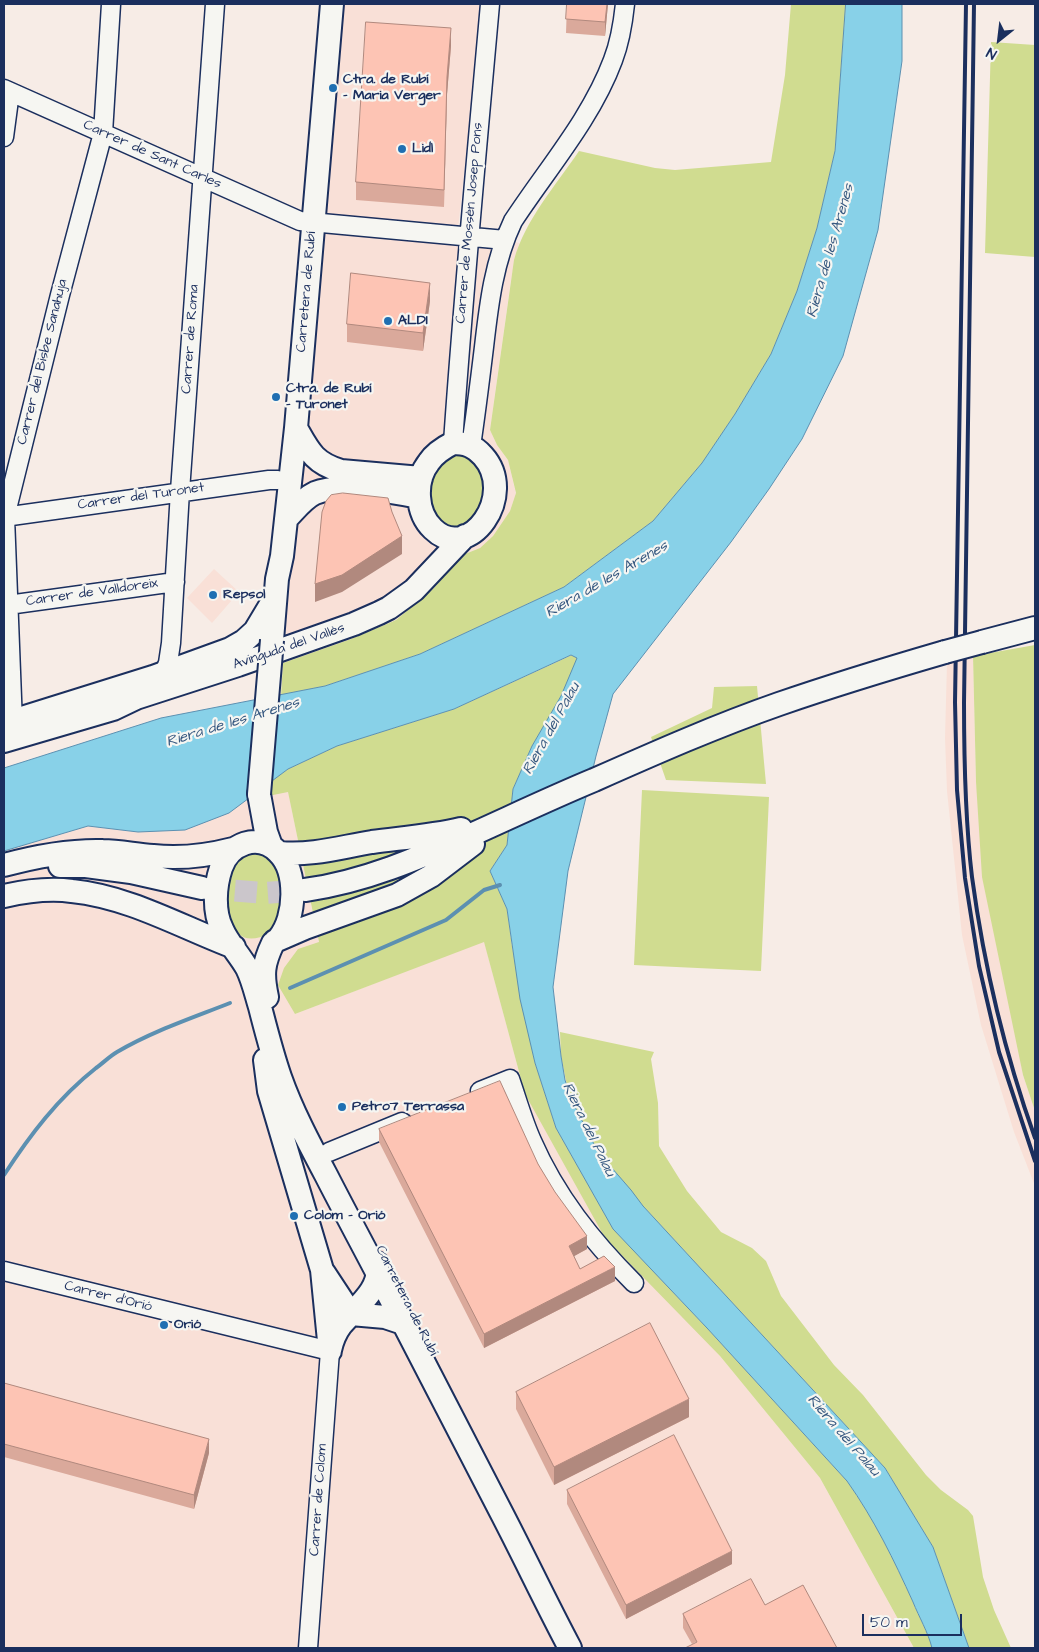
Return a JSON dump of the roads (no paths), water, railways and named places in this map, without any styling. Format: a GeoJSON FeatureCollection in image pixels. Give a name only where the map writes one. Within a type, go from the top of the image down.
{"type":"FeatureCollection","features":[{"type":"Feature","properties":{"kind":"main road","name":"Carretera de Rubí"},"geometry":{"type":"LineString","coordinates":[[259,794],[276,589],[286,527],[296,428],[306,222],[320,4]]}},
{"type":"Feature","properties":{"kind":"main road","name":"Carretera de Rubí"},"geometry":{"type":"LineString","coordinates":[[276,589],[273,540],[278,480],[332,4]]}},
{"type":"Feature","properties":{"kind":"main road"},"geometry":{"type":"LineString","coordinates":[[296,428],[314,458],[332,468],[420,487]]}},
{"type":"Feature","properties":{"kind":"main road"},"geometry":{"type":"LineString","coordinates":[[430,527],[445,537],[457,538],[465,536],[486,520],[492,507],[495,495],[493,472],[487,460],[462,444],[437,453],[424,469],[420,487],[423,515],[430,527],[435,551],[431,573]]}},
{"type":"Feature","properties":{"kind":"main road"},"geometry":{"type":"LineString","coordinates":[[278,480],[282,491],[282,516],[286,527]]}},
{"type":"Feature","properties":{"kind":"main road"},"geometry":{"type":"LineString","coordinates":[[286,527],[309,497],[315,493],[340,489],[370,491],[420,487]]}},
{"type":"Feature","properties":{"kind":"main road","name":"Avinguda del Vallès"},"geometry":{"type":"LineString","coordinates":[[7,730],[108,703],[136,698],[238,665],[371,617],[399,602],[414,590],[465,536]]}},
{"type":"Feature","properties":{"kind":"main road","name":"Avinguda del Vallès"},"geometry":{"type":"LineString","coordinates":[[7,730],[22,718],[164,673],[230,649],[255,630],[276,589]]}},
{"type":"Feature","properties":{"kind":"main road"},"geometry":{"type":"LineString","coordinates":[[305,890],[375,874],[448,846],[673,745],[778,704],[859,677],[1035,628]]}},
{"type":"Feature","properties":{"kind":"main road"},"geometry":{"type":"LineString","coordinates":[[236,945],[221,928],[216,904],[216,891],[224,861],[237,846],[251,824],[259,794]]}},
{"type":"Feature","properties":{"kind":"main road"},"geometry":{"type":"LineString","coordinates":[[259,794],[266,832],[288,868],[290,878],[292,906],[287,926],[276,941]]}},
{"type":"Feature","properties":{"kind":"main road"},"geometry":{"type":"LineString","coordinates":[[4,865],[49,854],[66,852],[106,851],[183,858],[209,855],[255,842],[276,850],[298,855],[357,844],[448,846]]}},
{"type":"Feature","properties":{"kind":"main road"},"geometry":{"type":"LineString","coordinates":[[4,896],[50,890],[90,893],[151,912],[236,945],[266,947],[276,941],[397,895],[431,876],[448,846]]}},
{"type":"Feature","properties":{"kind":"main road"},"geometry":{"type":"LineString","coordinates":[[4,874],[51,866],[86,866],[131,872],[202,888]]}},
{"type":"Feature","properties":{"kind":"main road"},"geometry":{"type":"LineString","coordinates":[[4,884],[24,879],[79,875],[179,884]]}},
{"type":"Feature","properties":{"kind":"main road","name":"Carretera de Rubí"},"geometry":{"type":"LineString","coordinates":[[276,941],[263,967],[263,977],[272,1017],[298,1088],[352,1200],[379,1248],[585,1648]]}},
{"type":"Feature","properties":{"kind":"main road","name":"Carretera de Rubí"},"geometry":{"type":"LineString","coordinates":[[236,945],[252,980],[280,1077],[308,1141],[570,1648]]}},
{"type":"Feature","properties":{"kind":"main road"},"geometry":{"type":"LineString","coordinates":[[263,1019],[263,1042],[269,1091],[322,1270],[330,1351]]}},
{"type":"Feature","properties":{"kind":"main road"},"geometry":{"type":"LineString","coordinates":[[330,1351],[335,1335],[374,1286],[378,1274],[377,1261],[354,1212],[352,1200]]}},
{"type":"Feature","properties":{"kind":"main road"},"geometry":{"type":"LineString","coordinates":[[322,1270],[351,1314]]}},
{"type":"Feature","properties":{"kind":"main road"},"geometry":{"type":"LineString","coordinates":[[351,1314],[385,1317],[403,1323]]}},
{"type":"Feature","properties":{"kind":"street","name":"Carrer del Bisbe Sanahuja"},"geometry":{"type":"LineString","coordinates":[[7,730],[8,605],[4,517],[103,133],[111,4]]}},
{"type":"Feature","properties":{"kind":"street","name":"Carrer de Roma"},"geometry":{"type":"LineString","coordinates":[[164,673],[168,663],[171,643],[215,4]]}},
{"type":"Feature","properties":{"kind":"street","name":"Carrer de Mossèn Josep Pons"},"geometry":{"type":"LineString","coordinates":[[462,444],[464,288],[490,4]]}},
{"type":"Feature","properties":{"kind":"street"},"geometry":{"type":"LineString","coordinates":[[462,444],[490,297],[504,240],[513,221],[599,92],[613,59],[620,34],[625,4]]}},
{"type":"Feature","properties":{"kind":"street","name":"Carrer de Sant Carles"},"geometry":{"type":"LineString","coordinates":[[7,91],[306,222],[504,240]]}},
{"type":"Feature","properties":{"kind":"street"},"geometry":{"type":"LineString","coordinates":[[4,138],[7,91]]}},
{"type":"Feature","properties":{"kind":"street","name":"Carrer del Turonet"},"geometry":{"type":"LineString","coordinates":[[4,517],[180,491],[278,480]]}},
{"type":"Feature","properties":{"kind":"street","name":"Carrer de Valldoreix"},"geometry":{"type":"LineString","coordinates":[[8,605],[175,582]]}},
{"type":"Feature","properties":{"kind":"street"},"geometry":{"type":"LineString","coordinates":[[464,1097],[510,1079],[531,1140],[558,1190],[591,1238],[634,1283]]}},
{"type":"Feature","properties":{"kind":"street"},"geometry":{"type":"LineString","coordinates":[[329,1152],[418,1115]]}},
{"type":"Feature","properties":{"kind":"street","name":"Carrer d'Orió"},"geometry":{"type":"LineString","coordinates":[[4,1271],[330,1351]]}},
{"type":"Feature","properties":{"kind":"street","name":"Carrer de Colom"},"geometry":{"type":"LineString","coordinates":[[308,1648],[330,1351]]}},
{"type":"Feature","properties":{"kind":"water"},"geometry":{"type":"Polygon","coordinates":[[[846,4],[902,4],[902,61],[878,230],[843,356],[802,439],[769,489],[731,542],[613,694],[568,871],[553,987],[565,1080],[572,1101],[598,1152],[643,1206],[885,1468],[933,1547],[969,1648],[932,1648],[926,1630],[891,1555],[875,1525],[847,1481],[707,1328],[613,1229],[556,1128],[535,1063],[520,999],[507,909],[490,871],[507,845],[513,789],[532,746],[561,696],[577,658],[571,655],[454,709],[337,746],[288,769],[229,813],[185,830],[138,832],[88,826],[4,851],[4,768],[161,718],[325,686],[420,654],[564,587],[653,521],[702,463],[735,414],[771,354],[797,291],[817,228],[835,151],[846,4]]]}},
{"type":"Feature","properties":{"kind":"waterway"},"geometry":{"type":"LineString","coordinates":[[290,988],[446,920],[484,890],[500,885]]}},
{"type":"Feature","properties":{"kind":"waterway"},"geometry":{"type":"LineString","coordinates":[[4,1175],[57,1104],[112,1055],[159,1031],[230,1003]]}},
{"type":"Feature","properties":{"kind":"tunnel"},"geometry":{"type":"LineString","coordinates":[[202,888],[265,893],[305,890]]}},
{"type":"Feature","properties":{"kind":"railway"},"geometry":{"type":"LineString","coordinates":[[966,4],[955,702],[957,790],[965,878],[979,966],[999,1052],[1035,1161]]}},
{"type":"Feature","properties":{"kind":"railway"},"geometry":{"type":"LineString","coordinates":[[974,4],[964,702],[966,812],[972,877],[989,977],[1014,1074],[1035,1138]]}},
{"type":"Feature","properties":{"kind":"place","name":"Ctra. de Rubí - Maria Verger"},"geometry":{"type":"Point","coordinates":[333,88]}},
{"type":"Feature","properties":{"kind":"place","name":"Lidl"},"geometry":{"type":"Point","coordinates":[402,149]}},
{"type":"Feature","properties":{"kind":"place","name":"ALDI"},"geometry":{"type":"Point","coordinates":[388,321]}},
{"type":"Feature","properties":{"kind":"place","name":"Ctra. de Rubí - Turonet"},"geometry":{"type":"Point","coordinates":[276,397]}},
{"type":"Feature","properties":{"kind":"place","name":"Repsol"},"geometry":{"type":"Point","coordinates":[213,595]}},
{"type":"Feature","properties":{"kind":"place","name":"Petro7 Terrassa"},"geometry":{"type":"Point","coordinates":[342,1107]}},
{"type":"Feature","properties":{"kind":"place","name":"Colom - Orió"},"geometry":{"type":"Point","coordinates":[294,1216]}},
{"type":"Feature","properties":{"kind":"place","name":"Orió"},"geometry":{"type":"Point","coordinates":[164,1325]}},
{"type":"Feature","properties":{"kind":"water label","name":"Riera de les Arenes"},"geometry":{"type":"Point","coordinates":[831,251]}},
{"type":"Feature","properties":{"kind":"water label","name":"Riera de les Arenes"},"geometry":{"type":"Point","coordinates":[607,580]}},
{"type":"Feature","properties":{"kind":"water label","name":"Riera de les Arenes"},"geometry":{"type":"Point","coordinates":[233,723]}},
{"type":"Feature","properties":{"kind":"water label","name":"Riera del Palau"},"geometry":{"type":"Point","coordinates":[552,729]}},
{"type":"Feature","properties":{"kind":"water label","name":"Riera del Palau"},"geometry":{"type":"Point","coordinates":[588,1130]}},
{"type":"Feature","properties":{"kind":"water label","name":"Riera del Palau"},"geometry":{"type":"Point","coordinates":[843,1436]}}]}
